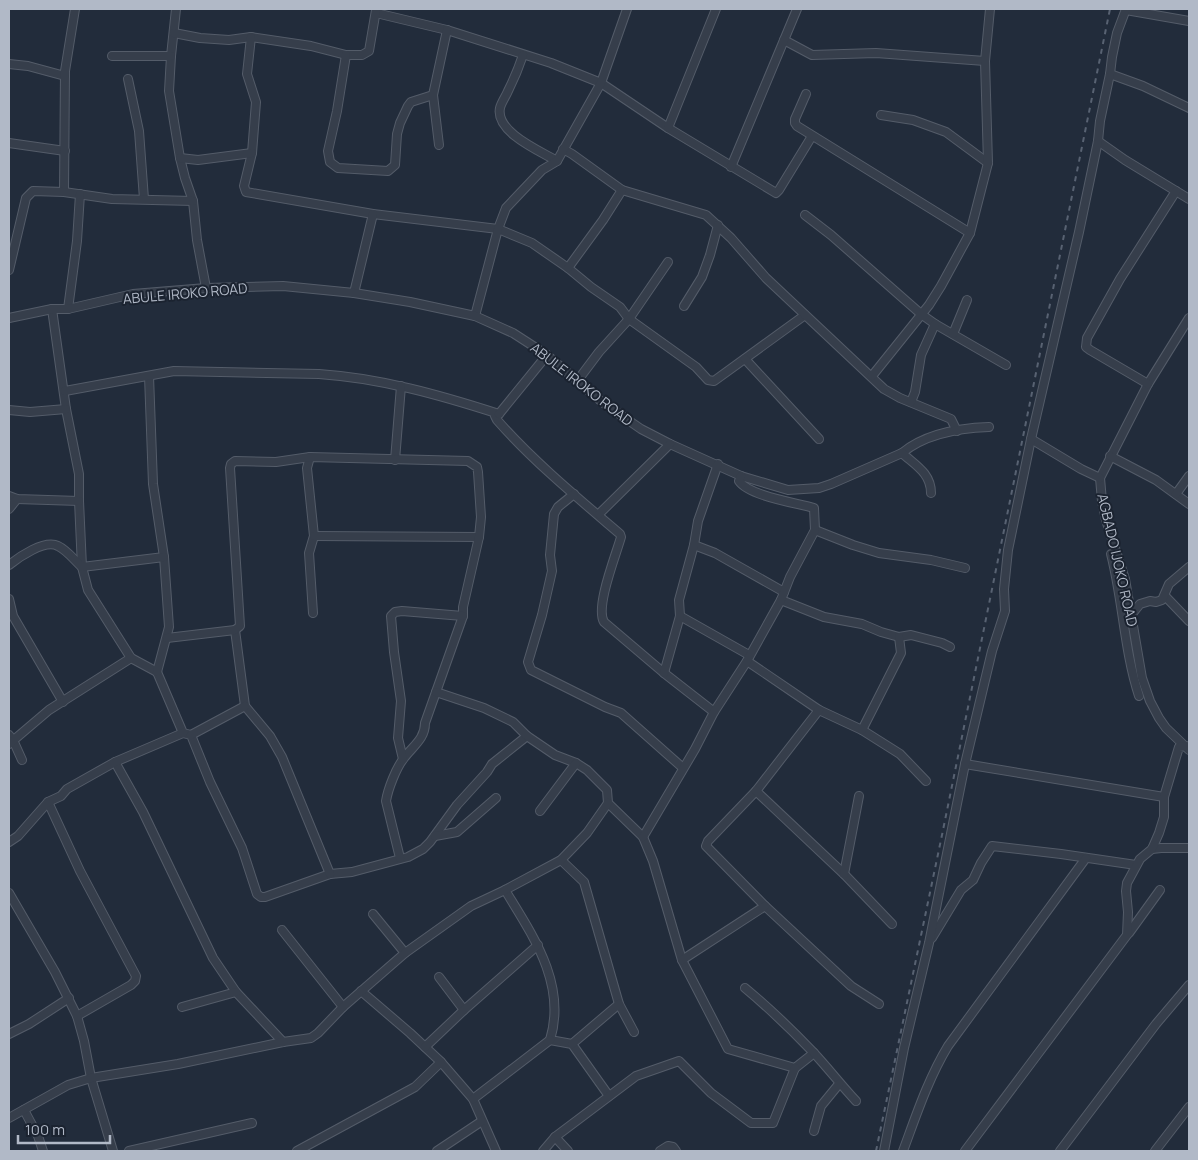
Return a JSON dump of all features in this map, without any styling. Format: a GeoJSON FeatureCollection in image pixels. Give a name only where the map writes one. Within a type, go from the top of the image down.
{"type":"FeatureCollection","features":[{"type":"Feature","properties":{"kind":"street"},"geometry":{"type":"LineString","coordinates":[[64,192],[65,76],[75,9]]}},
{"type":"Feature","properties":{"kind":"street"},"geometry":{"type":"LineString","coordinates":[[176,9],[169,91],[180,158],[193,202],[197,240],[206,288]]}},
{"type":"Feature","properties":{"kind":"street"},"geometry":{"type":"LineString","coordinates":[[475,316],[498,229],[506,208],[542,170],[557,161],[601,83],[627,9]]}},
{"type":"Feature","properties":{"kind":"street"},"geometry":{"type":"LineString","coordinates":[[668,128],[716,9]]}},
{"type":"Feature","properties":{"kind":"street"},"geometry":{"type":"LineString","coordinates":[[731,167],[797,9]]}},
{"type":"Feature","properties":{"kind":"street"},"geometry":{"type":"LineString","coordinates":[[872,376],[941,286],[970,233],[988,163],[985,61],[990,9]]}},
{"type":"Feature","properties":{"kind":"street"},"geometry":{"type":"LineString","coordinates":[[884,1151],[904,1048],[929,943],[966,764],[992,651],[1006,611],[1004,589],[1008,550],[1098,141],[1117,33],[1126,9],[1189,21]]}},
{"type":"Feature","properties":{"kind":"street"},"geometry":{"type":"LineString","coordinates":[[174,33],[200,38],[229,40],[251,37],[311,46],[346,54],[362,55],[369,50],[376,11],[447,30],[551,63],[601,83],[668,128],[776,192],[812,136]]}},
{"type":"Feature","properties":{"kind":"street"},"geometry":{"type":"LineString","coordinates":[[440,145],[433,95],[447,30]]}},
{"type":"Feature","properties":{"kind":"street"},"geometry":{"type":"LineString","coordinates":[[251,37],[247,74],[256,102],[252,153],[244,186],[246,192],[373,214],[498,229],[532,243],[568,268],[620,307],[630,319],[682,356],[708,380],[718,380],[805,315]]}},
{"type":"Feature","properties":{"kind":"street"},"geometry":{"type":"LineString","coordinates":[[784,40],[812,55],[876,53],[985,61]]}},
{"type":"Feature","properties":{"kind":"street"},"geometry":{"type":"LineString","coordinates":[[346,54],[337,111],[328,151],[330,162],[338,168],[388,171],[392,169],[395,165],[397,134],[408,106],[411,102],[433,95]]}},
{"type":"Feature","properties":{"kind":"street"},"geometry":{"type":"LineString","coordinates":[[523,55],[517,73],[500,108],[500,116],[511,134],[557,161]]}},
{"type":"Feature","properties":{"kind":"street"},"geometry":{"type":"LineString","coordinates":[[112,56],[171,56]]}},
{"type":"Feature","properties":{"kind":"street"},"geometry":{"type":"LineString","coordinates":[[9,64],[28,66],[65,76]]}},
{"type":"Feature","properties":{"kind":"street"},"geometry":{"type":"LineString","coordinates":[[1110,74],[1158,92],[1189,108]]}},
{"type":"Feature","properties":{"kind":"street"},"geometry":{"type":"LineString","coordinates":[[128,80],[139,131],[144,199]]}},
{"type":"Feature","properties":{"kind":"street"},"geometry":{"type":"LineString","coordinates":[[806,94],[795,123],[812,136],[970,233]]}},
{"type":"Feature","properties":{"kind":"street"},"geometry":{"type":"LineString","coordinates":[[882,115],[913,120],[946,132],[988,163]]}},
{"type":"Feature","properties":{"kind":"street"},"geometry":{"type":"LineString","coordinates":[[1098,141],[1125,160],[1189,199]]}},
{"type":"Feature","properties":{"kind":"street"},"geometry":{"type":"LineString","coordinates":[[9,143],[65,151]]}},
{"type":"Feature","properties":{"kind":"street"},"geometry":{"type":"LineString","coordinates":[[563,149],[622,190],[706,215],[732,238],[766,278],[884,388],[910,402],[951,419],[957,431]]}},
{"type":"Feature","properties":{"kind":"street"},"geometry":{"type":"LineString","coordinates":[[180,158],[198,160],[252,153]]}},
{"type":"Feature","properties":{"kind":"street"},"geometry":{"type":"LineString","coordinates":[[568,268],[622,190]]}},
{"type":"Feature","properties":{"kind":"street"},"geometry":{"type":"LineString","coordinates":[[9,270],[26,198],[33,191],[64,192],[112,199],[193,202]]}},
{"type":"Feature","properties":{"kind":"street"},"geometry":{"type":"LineString","coordinates":[[1148,384],[1086,347],[1087,338],[1120,279],[1176,191]]}},
{"type":"Feature","properties":{"kind":"street"},"geometry":{"type":"LineString","coordinates":[[68,309],[77,242],[80,194]]}},
{"type":"Feature","properties":{"kind":"street"},"geometry":{"type":"LineString","coordinates":[[354,293],[373,214]]}},
{"type":"Feature","properties":{"kind":"street"},"geometry":{"type":"LineString","coordinates":[[805,216],[831,235],[921,314],[1006,365]]}},
{"type":"Feature","properties":{"kind":"street"},"geometry":{"type":"LineString","coordinates":[[684,306],[702,276],[718,225]]}},
{"type":"Feature","properties":{"kind":"street"},"geometry":{"type":"LineString","coordinates":[[578,380],[599,352],[630,319],[668,262]]}},
{"type":"Feature","properties":{"kind":"street","name":"ABULE IROKO ROAD"},"geometry":{"type":"LineString","coordinates":[[9,318],[52,309],[68,309],[133,294],[206,288],[282,286],[354,293],[410,302],[475,316],[512,333],[547,355],[602,402],[632,423],[670,444],[741,476],[788,490],[819,488],[902,453],[938,434],[990,427]]}},
{"type":"Feature","properties":{"kind":"street"},"geometry":{"type":"LineString","coordinates":[[953,334],[967,300]]}},
{"type":"Feature","properties":{"kind":"street"},"geometry":{"type":"LineString","coordinates":[[52,309],[65,391],[66,409],[79,474],[82,567],[88,590],[131,658],[157,672],[242,848],[257,894],[265,897],[330,874],[352,872],[408,857],[423,849],[492,764],[527,736]]}},
{"type":"Feature","properties":{"kind":"street","name":"AGBADO IJOKO ROAD"},"geometry":{"type":"LineString","coordinates":[[1188,748],[1166,728],[1150,702],[1142,678],[1126,579],[1106,520],[1100,478],[1148,384],[1189,318]]}},
{"type":"Feature","properties":{"kind":"street"},"geometry":{"type":"LineString","coordinates":[[910,402],[915,392],[921,355],[927,338],[935,324]]}},
{"type":"Feature","properties":{"kind":"street"},"geometry":{"type":"LineString","coordinates":[[547,355],[499,414],[495,416],[502,426],[574,494],[620,534],[621,537],[605,586],[601,617],[604,622],[714,712]]}},
{"type":"Feature","properties":{"kind":"street"},"geometry":{"type":"LineString","coordinates":[[745,359],[819,439]]}},
{"type":"Feature","properties":{"kind":"street"},"geometry":{"type":"LineString","coordinates":[[65,391],[174,371],[340,375],[401,386],[458,400],[499,414]]}},
{"type":"Feature","properties":{"kind":"street"},"geometry":{"type":"LineString","coordinates":[[149,376],[153,484],[164,557],[169,627],[157,672]]}},
{"type":"Feature","properties":{"kind":"street"},"geometry":{"type":"LineString","coordinates":[[396,460],[401,386]]}},
{"type":"Feature","properties":{"kind":"street"},"geometry":{"type":"LineString","coordinates":[[9,410],[30,412],[66,409]]}},
{"type":"Feature","properties":{"kind":"street"},"geometry":{"type":"LineString","coordinates":[[1031,439],[1081,469],[1100,478]]}},
{"type":"Feature","properties":{"kind":"street"},"geometry":{"type":"LineString","coordinates":[[599,514],[670,444]]}},
{"type":"Feature","properties":{"kind":"street"},"geometry":{"type":"LineString","coordinates":[[902,453],[928,476],[932,493]]}},
{"type":"Feature","properties":{"kind":"street"},"geometry":{"type":"LineString","coordinates":[[1110,456],[1156,480],[1189,504]]}},
{"type":"Feature","properties":{"kind":"street"},"geometry":{"type":"LineString","coordinates":[[167,638],[235,630],[240,626],[231,464],[235,462],[276,462],[310,458],[468,461],[477,467],[481,517],[479,537],[463,616],[425,723],[425,730],[417,745],[403,759],[390,785],[386,801],[400,858]]}},
{"type":"Feature","properties":{"kind":"street"},"geometry":{"type":"LineString","coordinates":[[310,458],[307,468],[314,536],[309,553],[313,614]]}},
{"type":"Feature","properties":{"kind":"street"},"geometry":{"type":"LineString","coordinates":[[664,673],[680,616],[678,600],[694,545],[698,521],[718,464]]}},
{"type":"Feature","properties":{"kind":"street"},"geometry":{"type":"LineString","coordinates":[[644,837],[714,712],[748,658],[815,530],[814,508],[756,492],[742,486],[739,482],[741,476]]}},
{"type":"Feature","properties":{"kind":"street"},"geometry":{"type":"LineString","coordinates":[[1176,494],[1189,476]]}},
{"type":"Feature","properties":{"kind":"street"},"geometry":{"type":"LineString","coordinates":[[574,494],[558,507],[554,514],[550,555],[552,571],[542,615],[528,662],[529,667],[605,707],[622,713],[683,768]]}},
{"type":"Feature","properties":{"kind":"street"},"geometry":{"type":"LineString","coordinates":[[9,496],[17,499],[79,501]]}},
{"type":"Feature","properties":{"kind":"street"},"geometry":{"type":"LineString","coordinates":[[9,509],[17,499]]}},
{"type":"Feature","properties":{"kind":"street"},"geometry":{"type":"LineString","coordinates":[[815,530],[879,553],[931,560],[964,568]]}},
{"type":"Feature","properties":{"kind":"street"},"geometry":{"type":"LineString","coordinates":[[314,536],[479,537]]}},
{"type":"Feature","properties":{"kind":"street"},"geometry":{"type":"LineString","coordinates":[[9,565],[42,545],[50,544],[58,546],[82,567],[164,557]]}},
{"type":"Feature","properties":{"kind":"street"},"geometry":{"type":"LineString","coordinates":[[694,545],[715,553],[784,592]]}},
{"type":"Feature","properties":{"kind":"street"},"geometry":{"type":"LineString","coordinates":[[1111,554],[1119,587],[1130,660],[1139,696]]}},
{"type":"Feature","properties":{"kind":"street"},"geometry":{"type":"LineString","coordinates":[[1132,614],[1140,604],[1162,600],[1170,584],[1189,567]]}},
{"type":"Feature","properties":{"kind":"street"},"geometry":{"type":"LineString","coordinates":[[1165,596],[1189,621]]}},
{"type":"Feature","properties":{"kind":"street"},"geometry":{"type":"LineString","coordinates":[[9,599],[13,616],[63,702]]}},
{"type":"Feature","properties":{"kind":"street"},"geometry":{"type":"LineString","coordinates":[[780,600],[824,617],[862,624],[899,637],[912,635],[950,647]]}},
{"type":"Feature","properties":{"kind":"street"},"geometry":{"type":"LineString","coordinates":[[403,759],[398,738],[401,701],[391,616],[395,612],[402,611],[463,616]]}},
{"type":"Feature","properties":{"kind":"street"},"geometry":{"type":"LineString","coordinates":[[680,616],[748,658],[819,710],[862,730],[900,754],[926,781]]}},
{"type":"Feature","properties":{"kind":"street"},"geometry":{"type":"LineString","coordinates":[[235,630],[245,706],[270,736],[282,757],[330,874]]}},
{"type":"Feature","properties":{"kind":"street"},"geometry":{"type":"LineString","coordinates":[[862,730],[901,653],[899,637]]}},
{"type":"Feature","properties":{"kind":"street"},"geometry":{"type":"LineString","coordinates":[[22,760],[10,739],[49,710],[131,658]]}},
{"type":"Feature","properties":{"kind":"street"},"geometry":{"type":"LineString","coordinates":[[9,1118],[68,1085],[91,1078],[178,1064],[311,1038],[405,953],[471,906],[561,860],[587,833],[608,803],[607,790],[587,770],[576,763],[555,755],[527,736],[514,722],[436,692]]}},
{"type":"Feature","properties":{"kind":"street"},"geometry":{"type":"LineString","coordinates":[[9,842],[18,836],[48,802],[60,796],[67,789],[115,762],[187,734],[245,706]]}},
{"type":"Feature","properties":{"kind":"street"},"geometry":{"type":"LineString","coordinates":[[819,710],[756,791],[708,841],[706,846],[765,906],[851,986],[879,1004]]}},
{"type":"Feature","properties":{"kind":"street"},"geometry":{"type":"LineString","coordinates":[[1127,935],[1127,883],[1140,859],[1152,849],[1160,834],[1164,817],[1164,797],[1179,747],[1188,748]]}},
{"type":"Feature","properties":{"kind":"street"},"geometry":{"type":"LineString","coordinates":[[115,762],[143,812],[213,958],[236,992],[283,1042]]}},
{"type":"Feature","properties":{"kind":"street"},"geometry":{"type":"LineString","coordinates":[[540,811],[576,763]]}},
{"type":"Feature","properties":{"kind":"street"},"geometry":{"type":"LineString","coordinates":[[966,764],[1164,797]]}},
{"type":"Feature","properties":{"kind":"street"},"geometry":{"type":"LineString","coordinates":[[756,791],[844,874],[892,924]]}},
{"type":"Feature","properties":{"kind":"street"},"geometry":{"type":"LineString","coordinates":[[844,874],[859,796]]}},
{"type":"Feature","properties":{"kind":"street"},"geometry":{"type":"LineString","coordinates":[[435,836],[457,832],[496,798]]}},
{"type":"Feature","properties":{"kind":"street"},"geometry":{"type":"LineString","coordinates":[[48,802],[80,871],[136,976],[136,981],[131,985],[77,1016]]}},
{"type":"Feature","properties":{"kind":"street"},"geometry":{"type":"LineString","coordinates":[[608,803],[644,837],[653,861],[682,960],[728,1049],[795,1068]]}},
{"type":"Feature","properties":{"kind":"street"},"geometry":{"type":"LineString","coordinates":[[929,943],[961,890],[973,880],[980,863],[992,846],[1136,865]]}},
{"type":"Feature","properties":{"kind":"street"},"geometry":{"type":"LineString","coordinates":[[1152,849],[1189,848]]}},
{"type":"Feature","properties":{"kind":"street"},"geometry":{"type":"LineString","coordinates":[[903,1151],[923,1098],[948,1046],[1086,858]]}},
{"type":"Feature","properties":{"kind":"street"},"geometry":{"type":"LineString","coordinates":[[561,860],[584,882],[619,1004],[634,1032]]}},
{"type":"Feature","properties":{"kind":"street"},"geometry":{"type":"LineString","coordinates":[[473,1099],[550,1040],[555,1023],[554,992],[538,945],[505,890]]}},
{"type":"Feature","properties":{"kind":"street"},"geometry":{"type":"LineString","coordinates":[[964,1151],[1160,890]]}},
{"type":"Feature","properties":{"kind":"street"},"geometry":{"type":"LineString","coordinates":[[9,893],[77,1016],[91,1078],[113,1151]]}},
{"type":"Feature","properties":{"kind":"street"},"geometry":{"type":"LineString","coordinates":[[682,960],[765,906]]}},
{"type":"Feature","properties":{"kind":"street"},"geometry":{"type":"LineString","coordinates":[[374,914],[405,953]]}},
{"type":"Feature","properties":{"kind":"street"},"geometry":{"type":"LineString","coordinates":[[282,930],[344,1007]]}},
{"type":"Feature","properties":{"kind":"street"},"geometry":{"type":"LineString","coordinates":[[425,1047],[538,945]]}},
{"type":"Feature","properties":{"kind":"street"},"geometry":{"type":"LineString","coordinates":[[439,977],[464,1010]]}},
{"type":"Feature","properties":{"kind":"street"},"geometry":{"type":"LineString","coordinates":[[1060,1151],[1156,1024],[1189,985]]}},
{"type":"Feature","properties":{"kind":"street"},"geometry":{"type":"LineString","coordinates":[[745,988],[779,1017],[856,1101]]}},
{"type":"Feature","properties":{"kind":"street"},"geometry":{"type":"LineString","coordinates":[[361,991],[441,1062],[473,1099],[496,1151]]}},
{"type":"Feature","properties":{"kind":"street"},"geometry":{"type":"LineString","coordinates":[[182,1007],[236,992]]}},
{"type":"Feature","properties":{"kind":"street"},"geometry":{"type":"LineString","coordinates":[[9,1034],[29,1024],[68,998]]}},
{"type":"Feature","properties":{"kind":"street"},"geometry":{"type":"LineString","coordinates":[[572,1044],[619,1004]]}},
{"type":"Feature","properties":{"kind":"street"},"geometry":{"type":"LineString","coordinates":[[550,1040],[572,1044],[609,1096]]}},
{"type":"Feature","properties":{"kind":"street"},"geometry":{"type":"LineString","coordinates":[[543,1151],[555,1137],[636,1076],[678,1061],[711,1093],[751,1123],[773,1123],[795,1068],[814,1054]]}},
{"type":"Feature","properties":{"kind":"street"},"geometry":{"type":"LineString","coordinates":[[297,1151],[415,1087],[441,1062]]}},
{"type":"Feature","properties":{"kind":"street"},"geometry":{"type":"LineString","coordinates":[[814,1132],[822,1106],[839,1084]]}},
{"type":"Feature","properties":{"kind":"street"},"geometry":{"type":"LineString","coordinates":[[1156,1151],[1189,1107]]}},
{"type":"Feature","properties":{"kind":"street"},"geometry":{"type":"LineString","coordinates":[[24,1110],[38,1136],[43,1151]]}},
{"type":"Feature","properties":{"kind":"street"},"geometry":{"type":"LineString","coordinates":[[437,1151],[482,1121]]}},
{"type":"Feature","properties":{"kind":"street"},"geometry":{"type":"LineString","coordinates":[[130,1151],[252,1123]]}},
{"type":"Feature","properties":{"kind":"street"},"geometry":{"type":"LineString","coordinates":[[555,1137],[568,1151]]}},
{"type":"Feature","properties":{"kind":"street"},"geometry":{"type":"LineString","coordinates":[[660,1151],[668,1146],[673,1147],[676,1151]]}},
{"type":"Feature","properties":{"kind":"railway"},"geometry":{"type":"LineString","coordinates":[[876,1151],[1110,9]]}}]}
